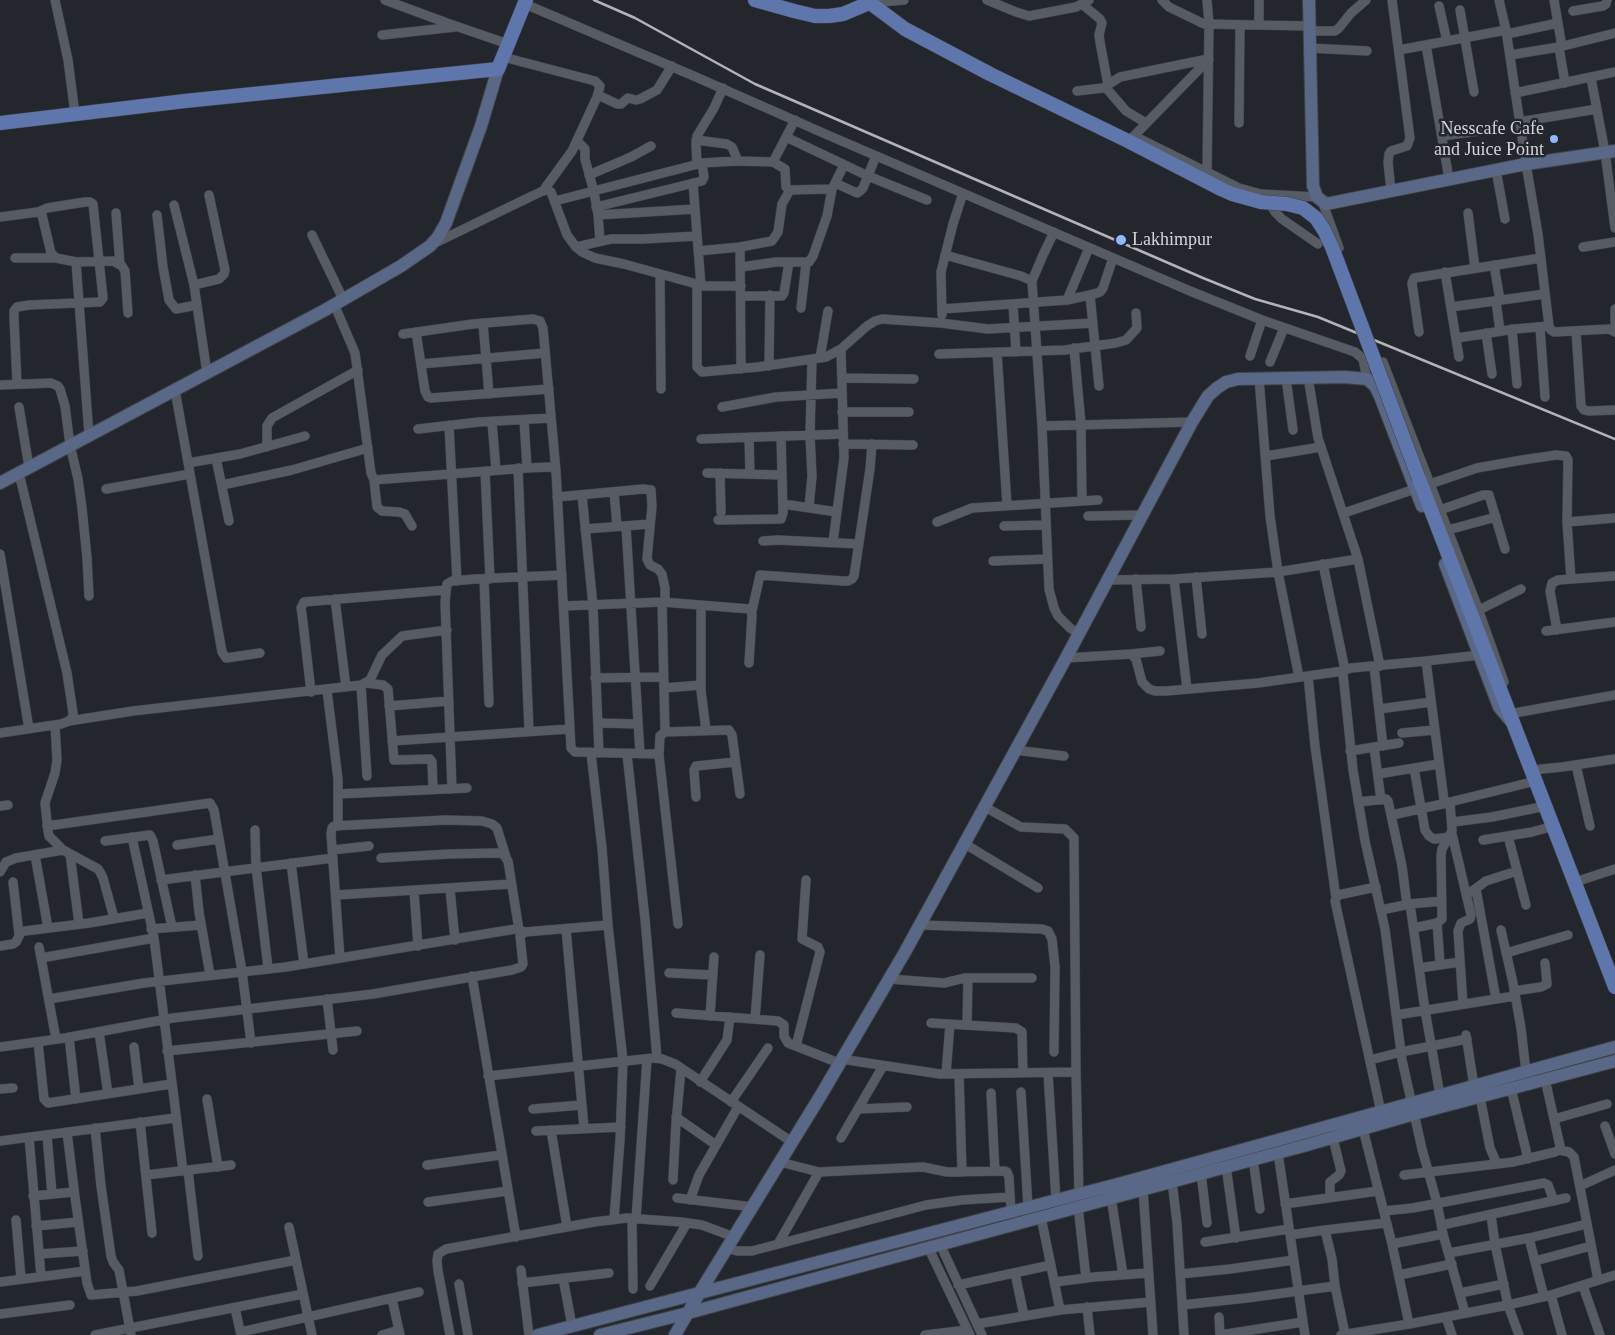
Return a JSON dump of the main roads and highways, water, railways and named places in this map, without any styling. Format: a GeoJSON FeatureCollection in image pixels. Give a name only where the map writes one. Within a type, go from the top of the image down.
{"type":"FeatureCollection","features":[{"type":"Feature","properties":{"kind":"main road"},"geometry":{"type":"LineString","coordinates":[[756,0],[815,16],[842,14],[867,2],[904,29],[990,74],[1131,139],[1232,194],[1263,198],[1303,208],[1316,218],[1324,230],[1615,987]]}},
{"type":"Feature","properties":{"kind":"main road"},"geometry":{"type":"LineString","coordinates":[[0,123],[503,56],[526,2]]}},
{"type":"Feature","properties":{"kind":"railway"},"geometry":{"type":"LineString","coordinates":[[594,0],[635,18],[755,84],[1203,278],[1255,299],[1318,317],[1615,439]]}},
{"type":"Feature","properties":{"kind":"place","name":"Nesscafe Cafe and Juice Point"},"geometry":{"type":"Point","coordinates":[1554,139]}},
{"type":"Feature","properties":{"kind":"place","name":"Lakhimpur"},"geometry":{"type":"Point","coordinates":[1121,240]}}]}
